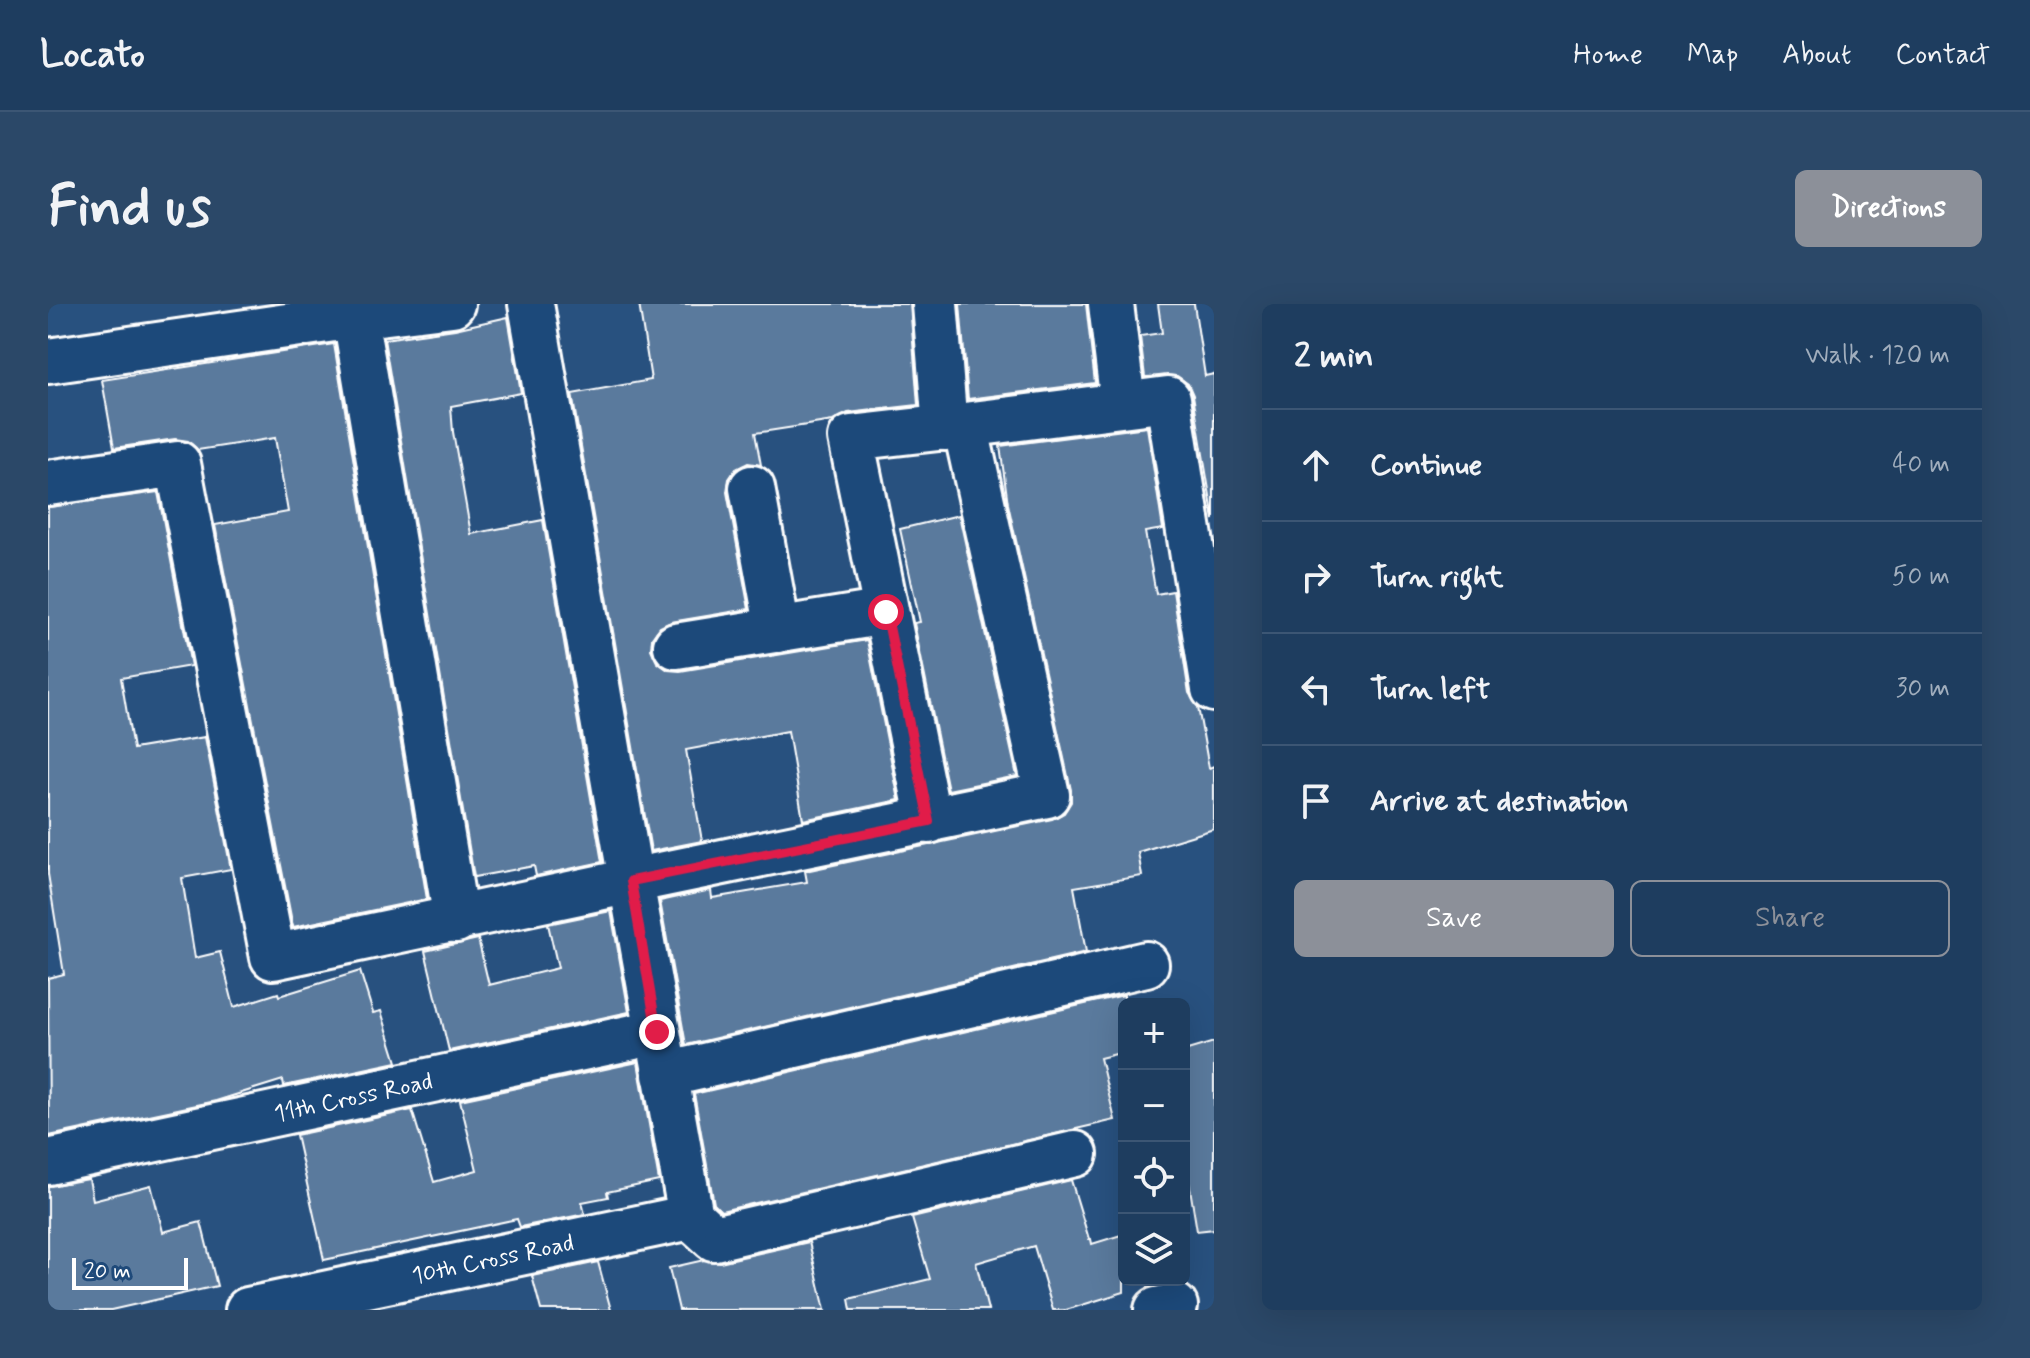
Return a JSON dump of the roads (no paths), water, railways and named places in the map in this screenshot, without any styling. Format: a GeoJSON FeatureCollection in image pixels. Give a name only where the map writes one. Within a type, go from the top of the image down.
{"type":"FeatureCollection","features":[{"type":"Feature","properties":{"kind":"street"},"geometry":{"type":"LineString","coordinates":[[48,361],[452,304]]}},
{"type":"Feature","properties":{"kind":"street"},"geometry":{"type":"LineString","coordinates":[[531,304],[691,1217],[714,1238],[1075,1154]]}},
{"type":"Feature","properties":{"kind":"street"},"geometry":{"type":"LineString","coordinates":[[48,483],[178,464],[273,957],[1047,795],[955,426],[935,304]]}},
{"type":"Feature","properties":{"kind":"street"},"geometry":{"type":"LineString","coordinates":[[1111,304],[1123,404]]}},
{"type":"Feature","properties":{"kind":"street"},"geometry":{"type":"LineString","coordinates":[[355,316],[456,920]]}},
{"type":"Feature","properties":{"kind":"street"},"geometry":{"type":"LineString","coordinates":[[929,821],[851,438],[1168,399],[1214,689]]}},
{"type":"Feature","properties":{"kind":"street"},"geometry":{"type":"LineString","coordinates":[[752,488],[778,630]]}},
{"type":"Feature","properties":{"kind":"street"},"geometry":{"type":"LineString","coordinates":[[676,646],[886,612]]}},
{"type":"Feature","properties":{"kind":"street"},"geometry":{"type":"LineString","coordinates":[[665,1075],[1146,964]]}},
{"type":"Feature","properties":{"kind":"street","name":"11th Cross Road"},"geometry":{"type":"LineString","coordinates":[[48,1162],[657,1032]]}},
{"type":"Feature","properties":{"kind":"street","name":"10th Cross Road"},"geometry":{"type":"LineString","coordinates":[[248,1310],[691,1217]]}}]}
